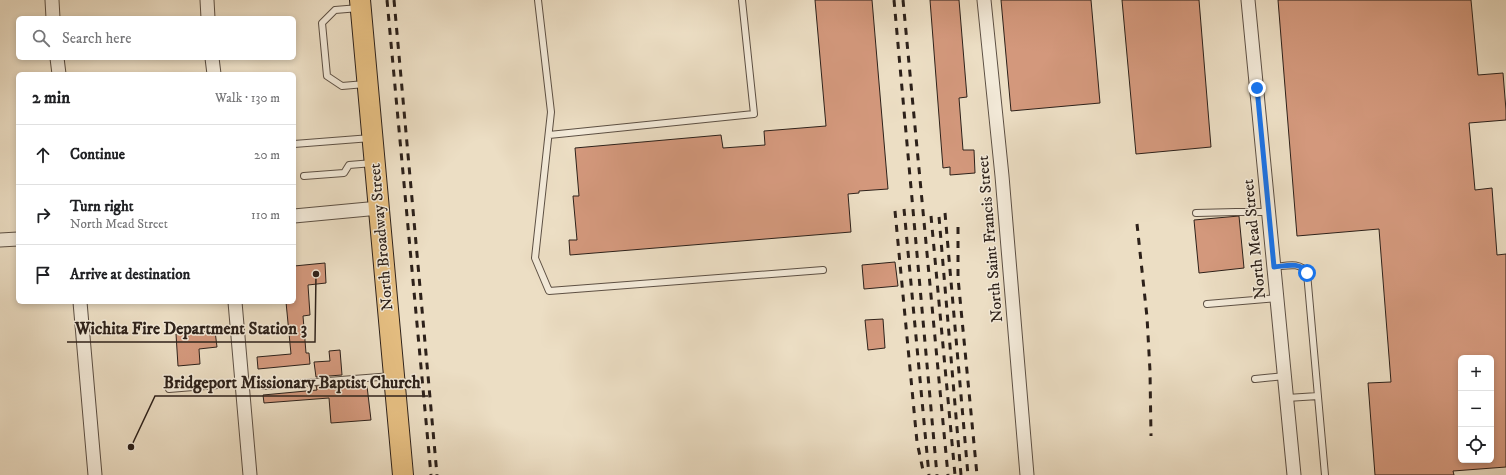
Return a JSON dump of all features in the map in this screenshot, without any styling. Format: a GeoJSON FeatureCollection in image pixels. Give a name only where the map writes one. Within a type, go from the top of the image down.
{"type":"FeatureCollection","features":[{"type":"Feature","properties":{"kind":"main road","name":"North Broadway Street"},"geometry":{"type":"LineString","coordinates":[[360,4],[403,475]]}},
{"type":"Feature","properties":{"kind":"street"},"geometry":{"type":"LineString","coordinates":[[52,0],[53,16]]}},
{"type":"Feature","properties":{"kind":"street"},"geometry":{"type":"LineString","coordinates":[[207,0],[208,16]]}},
{"type":"Feature","properties":{"kind":"street","name":"North Saint Francis Street"},"geometry":{"type":"LineString","coordinates":[[984,0],[1002,176],[1027,475]]}},
{"type":"Feature","properties":{"kind":"street","name":"North Mead Street"},"geometry":{"type":"LineString","coordinates":[[1248,0],[1294,475]]}},
{"type":"Feature","properties":{"kind":"street"},"geometry":{"type":"LineString","coordinates":[[57,60],[59,72]]}},
{"type":"Feature","properties":{"kind":"street"},"geometry":{"type":"LineString","coordinates":[[212,60],[214,72]]}},
{"type":"Feature","properties":{"kind":"street"},"geometry":{"type":"LineString","coordinates":[[296,216],[378,208]]}},
{"type":"Feature","properties":{"kind":"street"},"geometry":{"type":"LineString","coordinates":[[0,240],[16,239]]}},
{"type":"Feature","properties":{"kind":"street"},"geometry":{"type":"LineString","coordinates":[[80,304],[95,475]]}},
{"type":"Feature","properties":{"kind":"street"},"geometry":{"type":"LineString","coordinates":[[235,304],[250,475]]}},
{"type":"Feature","properties":{"kind":"lane"},"geometry":{"type":"LineString","coordinates":[[538,0],[552,112],[535,258],[549,291],[823,270]]}},
{"type":"Feature","properties":{"kind":"lane"},"geometry":{"type":"LineString","coordinates":[[549,135],[754,114],[742,0]]}},
{"type":"Feature","properties":{"kind":"lane"},"geometry":{"type":"LineString","coordinates":[[360,4],[335,10],[322,23],[327,76],[342,86],[367,84]]}},
{"type":"Feature","properties":{"kind":"lane"},"geometry":{"type":"LineString","coordinates":[[296,144],[372,138]]}},
{"type":"Feature","properties":{"kind":"lane"},"geometry":{"type":"LineString","coordinates":[[304,176],[344,173],[349,165],[374,163]]}},
{"type":"Feature","properties":{"kind":"lane"},"geometry":{"type":"LineString","coordinates":[[1196,213],[1269,212]]}},
{"type":"Feature","properties":{"kind":"lane"},"geometry":{"type":"LineString","coordinates":[[1274,267],[1298,265],[1304,268],[1307,273],[1325,475]]}},
{"type":"Feature","properties":{"kind":"lane"},"geometry":{"type":"LineString","coordinates":[[1207,304],[1277,298]]}},
{"type":"Feature","properties":{"kind":"lane"},"geometry":{"type":"LineString","coordinates":[[264,386],[394,376]]}},
{"type":"Feature","properties":{"kind":"lane"},"geometry":{"type":"LineString","coordinates":[[1255,379],[1285,376]]}},
{"type":"Feature","properties":{"kind":"lane"},"geometry":{"type":"LineString","coordinates":[[169,389],[242,383]]}},
{"type":"Feature","properties":{"kind":"lane"},"geometry":{"type":"LineString","coordinates":[[1287,398],[1318,396]]}},
{"type":"Feature","properties":{"kind":"building"},"geometry":{"type":"Polygon","coordinates":[[[815,0],[872,0],[888,189],[859,191],[859,193],[848,194],[851,232],[570,255],[569,240],[577,240],[573,196],[579,196],[575,148],[721,135],[723,148],[765,145],[764,131],[826,126],[815,0]]]}},
{"type":"Feature","properties":{"kind":"building"},"geometry":{"type":"Polygon","coordinates":[[[930,0],[959,0],[967,97],[959,98],[963,150],[974,150],[975,173],[950,175],[950,167],[943,168],[930,0]]]}},
{"type":"Feature","properties":{"kind":"building"},"geometry":{"type":"Polygon","coordinates":[[[1001,0],[1091,0],[1100,103],[1011,111],[1001,0]]]}},
{"type":"Feature","properties":{"kind":"building"},"geometry":{"type":"Polygon","coordinates":[[[1122,0],[1199,0],[1211,147],[1136,154],[1122,0]]]}},
{"type":"Feature","properties":{"kind":"building"},"geometry":{"type":"Polygon","coordinates":[[[1278,0],[1471,0],[1478,75],[1503,73],[1506,110],[1506,120],[1469,123],[1475,190],[1492,188],[1497,255],[1506,254],[1506,467],[1453,471],[1454,475],[1375,475],[1368,383],[1391,382],[1379,229],[1297,236],[1278,0]]]}},
{"type":"Feature","properties":{"kind":"building"},"geometry":{"type":"Polygon","coordinates":[[[1239,216],[1244,268],[1199,273],[1194,220],[1239,216]]]}},
{"type":"Feature","properties":{"kind":"building"},"geometry":{"type":"Polygon","coordinates":[[[895,262],[898,286],[864,289],[862,265],[895,262]]]}},
{"type":"Feature","properties":{"kind":"building"},"geometry":{"type":"Polygon","coordinates":[[[325,263],[326,283],[308,285],[310,315],[303,316],[306,353],[309,353],[310,364],[258,369],[257,357],[291,354],[286,304],[296,304],[296,266],[325,263]]]}},
{"type":"Feature","properties":{"kind":"building"},"geometry":{"type":"Polygon","coordinates":[[[883,319],[885,348],[868,350],[865,320],[883,319]]]}},
{"type":"Feature","properties":{"kind":"building"},"geometry":{"type":"Polygon","coordinates":[[[215,331],[217,347],[199,349],[200,364],[178,366],[176,334],[215,331]]]}},
{"type":"Feature","properties":{"kind":"building"},"geometry":{"type":"Polygon","coordinates":[[[340,350],[342,375],[316,377],[314,362],[330,361],[329,351],[340,350]]]}},
{"type":"Feature","properties":{"kind":"building"},"geometry":{"type":"Polygon","coordinates":[[[343,384],[343,388],[367,386],[371,420],[331,423],[329,398],[264,403],[263,395],[317,390],[316,386],[343,384]]]}},
{"type":"Feature","properties":{"kind":"railway"},"geometry":{"type":"LineString","coordinates":[[387,0],[431,475]]}},
{"type":"Feature","properties":{"kind":"railway"},"geometry":{"type":"LineString","coordinates":[[394,0],[437,475]]}},
{"type":"Feature","properties":{"kind":"railway"},"geometry":{"type":"LineString","coordinates":[[894,0],[937,475]]}},
{"type":"Feature","properties":{"kind":"railway"},"geometry":{"type":"LineString","coordinates":[[903,0],[948,475]]}},
{"type":"Feature","properties":{"kind":"railway"},"geometry":{"type":"LineString","coordinates":[[904,209],[929,475]]}},
{"type":"Feature","properties":{"kind":"railway"},"geometry":{"type":"LineString","coordinates":[[895,211],[917,442],[924,475]]}},
{"type":"Feature","properties":{"kind":"railway"},"geometry":{"type":"LineString","coordinates":[[945,213],[968,475]]}},
{"type":"Feature","properties":{"kind":"railway"},"geometry":{"type":"LineString","coordinates":[[931,216],[955,475]]}},
{"type":"Feature","properties":{"kind":"railway"},"geometry":{"type":"LineString","coordinates":[[939,217],[961,475]]}},
{"type":"Feature","properties":{"kind":"railway"},"geometry":{"type":"LineString","coordinates":[[1137,224],[1147,317],[1151,436]]}},
{"type":"Feature","properties":{"kind":"railway"},"geometry":{"type":"LineString","coordinates":[[958,227],[958,278],[977,475]]}},
{"type":"Feature","properties":{"kind":"place","name":"Wichita Fire Department Station 3"},"geometry":{"type":"Point","coordinates":[316,274]}},
{"type":"Feature","properties":{"kind":"place","name":"Bridgeport Missionary Baptist Church"},"geometry":{"type":"Point","coordinates":[131,447]}},
{"type":"Feature","properties":{"kind":"route"},"geometry":{"type":"LineString","coordinates":[[1257,88],[1274,267],[1298,265],[1304,268],[1307,273]]}}]}
